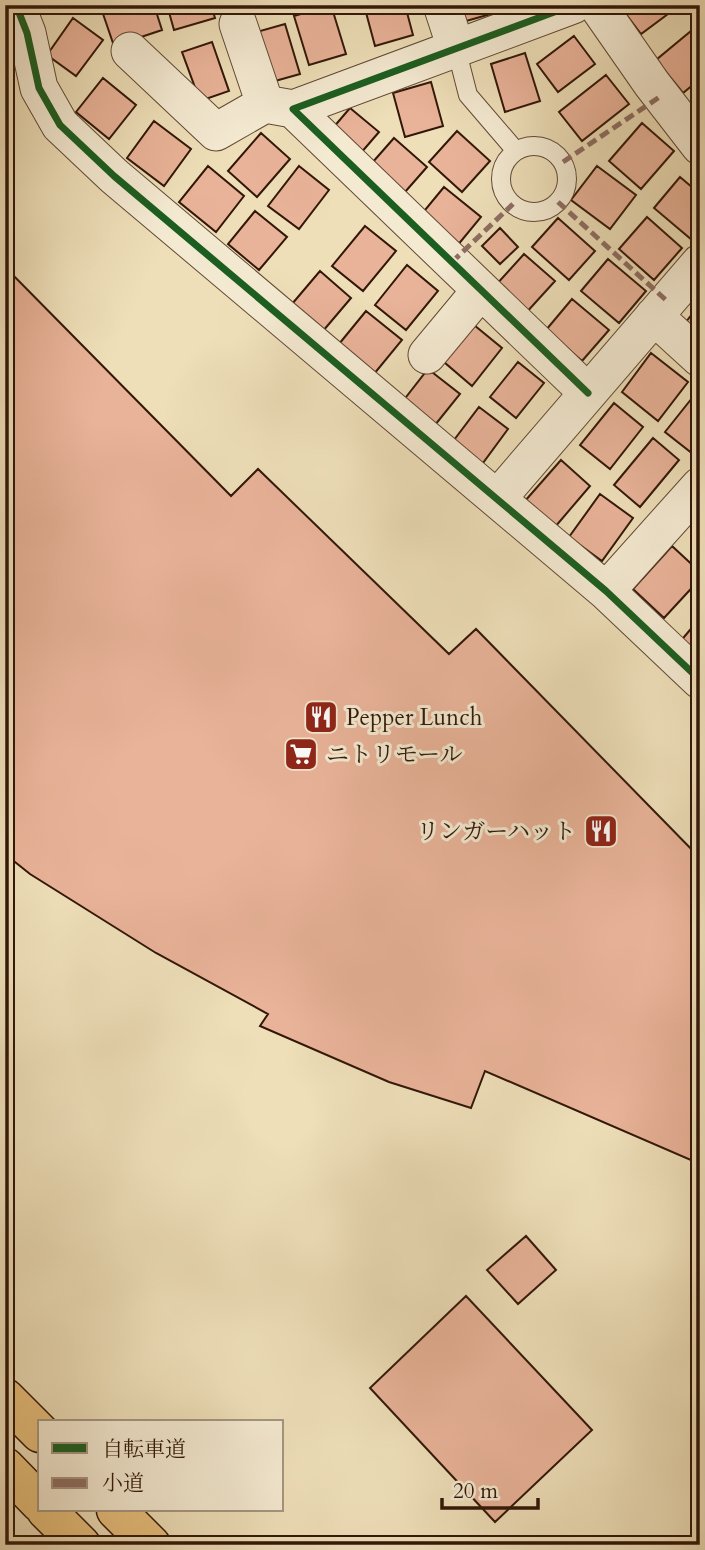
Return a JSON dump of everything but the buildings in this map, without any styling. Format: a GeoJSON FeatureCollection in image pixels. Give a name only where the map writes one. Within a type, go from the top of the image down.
{"type":"FeatureCollection","features":[{"type":"Feature","properties":{"kind":"highway"},"geometry":{"type":"LineString","coordinates":[[5,1398],[38,1431]]}},
{"type":"Feature","properties":{"kind":"highway"},"geometry":{"type":"LineString","coordinates":[[5,1467],[38,1501]]}},
{"type":"Feature","properties":{"kind":"highway"},"geometry":{"type":"LineString","coordinates":[[49,1512],[80,1545]]}},
{"type":"Feature","properties":{"kind":"highway"},"geometry":{"type":"LineString","coordinates":[[118,1512],[151,1545]]}},
{"type":"Feature","properties":{"kind":"street"},"geometry":{"type":"LineString","coordinates":[[16,5],[27,33],[39,88],[60,125],[114,176],[606,591],[700,680]]}},
{"type":"Feature","properties":{"kind":"street"},"geometry":{"type":"LineString","coordinates":[[442,5],[456,48]]}},
{"type":"Feature","properties":{"kind":"street"},"geometry":{"type":"LineString","coordinates":[[130,51],[216,132],[279,106],[456,48],[573,5]]}},
{"type":"Feature","properties":{"kind":"street"},"geometry":{"type":"LineString","coordinates":[[597,5],[694,125]]}},
{"type":"Feature","properties":{"kind":"street"},"geometry":{"type":"LineString","coordinates":[[238,24],[279,106],[481,290],[588,393]]}},
{"type":"Feature","properties":{"kind":"street"},"geometry":{"type":"LineString","coordinates":[[497,499],[700,263]]}},
{"type":"Feature","properties":{"kind":"street"},"geometry":{"type":"LineString","coordinates":[[426,355],[481,290]]}},
{"type":"Feature","properties":{"kind":"street"},"geometry":{"type":"LineString","coordinates":[[654,316],[700,358]]}},
{"type":"Feature","properties":{"kind":"street"},"geometry":{"type":"LineString","coordinates":[[606,591],[700,486]]}},
{"type":"Feature","properties":{"kind":"lane"},"geometry":{"type":"LineString","coordinates":[[456,48],[468,95],[516,151]]}},
{"type":"Feature","properties":{"kind":"marked path"},"geometry":{"type":"LineString","coordinates":[[563,162],[661,96]]}},
{"type":"Feature","properties":{"kind":"marked path"},"geometry":{"type":"LineString","coordinates":[[558,202],[667,301]]}},
{"type":"Feature","properties":{"kind":"marked path"},"geometry":{"type":"LineString","coordinates":[[452,262],[513,204]]}},
{"type":"Feature","properties":{"kind":"cycle path"},"geometry":{"type":"LineString","coordinates":[[16,5],[27,33],[39,88],[60,125],[114,176],[606,591],[700,680]]}},
{"type":"Feature","properties":{"kind":"cycle path"},"geometry":{"type":"LineString","coordinates":[[573,5],[293,109],[588,393]]}},
{"type":"Feature","properties":{"kind":"place","name":"Pepper Lunch"},"geometry":{"type":"Point","coordinates":[321,717]}},
{"type":"Feature","properties":{"kind":"place","name":"ニトリモール"},"geometry":{"type":"Point","coordinates":[301,754]}},
{"type":"Feature","properties":{"kind":"place","name":"リンガーハット"},"geometry":{"type":"Point","coordinates":[601,831]}}]}
